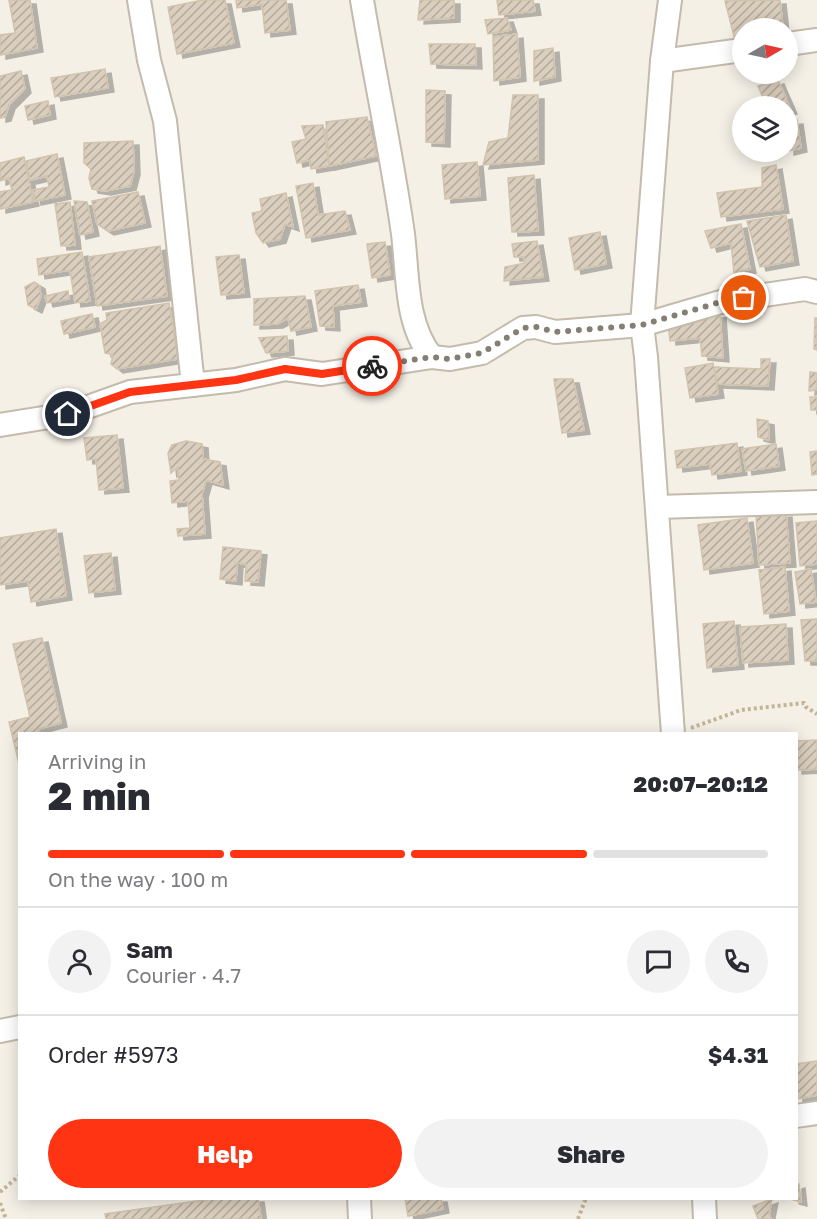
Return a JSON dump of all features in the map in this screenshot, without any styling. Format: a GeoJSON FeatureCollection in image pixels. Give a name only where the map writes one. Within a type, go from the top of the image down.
{"type":"FeatureCollection","features":[{"type":"Feature","properties":{"kind":"street"},"geometry":{"type":"LineString","coordinates":[[139,0],[149,60],[165,121],[193,385]]}},
{"type":"Feature","properties":{"kind":"street"},"geometry":{"type":"LineString","coordinates":[[362,0],[403,235],[408,299],[424,348],[432,357]]}},
{"type":"Feature","properties":{"kind":"street"},"geometry":{"type":"LineString","coordinates":[[670,0],[662,61],[642,325],[657,507],[681,731]]}},
{"type":"Feature","properties":{"kind":"street"},"geometry":{"type":"LineString","coordinates":[[798,43],[817,40]]}},
{"type":"Feature","properties":{"kind":"street"},"geometry":{"type":"LineString","coordinates":[[662,61],[732,51]]}},
{"type":"Feature","properties":{"kind":"street"},"geometry":{"type":"LineString","coordinates":[[0,425],[68,414],[130,392],[236,380],[285,369],[322,374],[432,357],[450,359],[482,353],[523,328],[536,327],[555,332],[642,325],[724,301],[805,289],[817,292]]}},
{"type":"Feature","properties":{"kind":"street"},"geometry":{"type":"LineString","coordinates":[[657,507],[817,502]]}},
{"type":"Feature","properties":{"kind":"street"},"geometry":{"type":"LineString","coordinates":[[0,1031],[18,1027]]}},
{"type":"Feature","properties":{"kind":"street"},"geometry":{"type":"LineString","coordinates":[[798,1116],[817,1113]]}},
{"type":"Feature","properties":{"kind":"street"},"geometry":{"type":"LineString","coordinates":[[359,1200],[360,1219]]}},
{"type":"Feature","properties":{"kind":"street"},"geometry":{"type":"LineString","coordinates":[[704,1200],[705,1219]]}},
{"type":"Feature","properties":{"kind":"path"},"geometry":{"type":"LineString","coordinates":[[681,731],[741,710],[804,703],[817,714]]}},
{"type":"Feature","properties":{"kind":"path"},"geometry":{"type":"LineString","coordinates":[[0,1192],[18,1177]]}},
{"type":"Feature","properties":{"kind":"path"},"geometry":{"type":"LineString","coordinates":[[578,1219],[585,1200]]}},
{"type":"Feature","properties":{"kind":"path"},"geometry":{"type":"LineString","coordinates":[[0,1203],[6,1219]]}},
{"type":"Feature","properties":{"kind":"building"},"geometry":{"type":"Polygon","coordinates":[[[9,0],[30,0],[37,48],[0,55],[0,35],[15,33],[9,0]]]}},
{"type":"Feature","properties":{"kind":"building"},"geometry":{"type":"Polygon","coordinates":[[[203,0],[225,0],[234,43],[177,54],[168,7],[203,0]]]}},
{"type":"Feature","properties":{"kind":"building"},"geometry":{"type":"Polygon","coordinates":[[[236,0],[286,0],[290,30],[265,33],[262,4],[237,8],[236,0]]]}},
{"type":"Feature","properties":{"kind":"building"},"geometry":{"type":"Polygon","coordinates":[[[420,0],[454,0],[454,18],[418,20],[420,0]]]}},
{"type":"Feature","properties":{"kind":"building"},"geometry":{"type":"Polygon","coordinates":[[[497,0],[533,0],[535,11],[499,15],[497,0]]]}},
{"type":"Feature","properties":{"kind":"building"},"geometry":{"type":"Polygon","coordinates":[[[780,0],[782,18],[732,18],[732,28],[725,1],[780,0]]]}},
{"type":"Feature","properties":{"kind":"building"},"geometry":{"type":"Polygon","coordinates":[[[507,18],[511,30],[488,34],[485,20],[507,18]]]}},
{"type":"Feature","properties":{"kind":"building"},"geometry":{"type":"Polygon","coordinates":[[[517,34],[520,77],[494,81],[493,37],[517,34]]]}},
{"type":"Feature","properties":{"kind":"building"},"geometry":{"type":"Polygon","coordinates":[[[429,44],[475,44],[476,65],[431,64],[429,44]]]}},
{"type":"Feature","properties":{"kind":"building"},"geometry":{"type":"Polygon","coordinates":[[[553,48],[555,77],[534,81],[534,51],[553,48]]]}},
{"type":"Feature","properties":{"kind":"building"},"geometry":{"type":"Polygon","coordinates":[[[105,69],[108,88],[55,97],[51,78],[105,69]]]}},
{"type":"Feature","properties":{"kind":"building"},"geometry":{"type":"Polygon","coordinates":[[[21,71],[25,89],[9,105],[5,117],[0,118],[0,76],[21,71]]]}},
{"type":"Feature","properties":{"kind":"building"},"geometry":{"type":"Polygon","coordinates":[[[780,84],[785,96],[762,96],[758,86],[780,84]]]}},
{"type":"Feature","properties":{"kind":"building"},"geometry":{"type":"Polygon","coordinates":[[[426,90],[445,91],[444,143],[426,142],[426,90]]]}},
{"type":"Feature","properties":{"kind":"building"},"geometry":{"type":"Polygon","coordinates":[[[513,95],[538,95],[538,160],[483,165],[489,142],[508,138],[513,95]]]}},
{"type":"Feature","properties":{"kind":"building"},"geometry":{"type":"Polygon","coordinates":[[[48,101],[50,115],[28,120],[25,106],[48,101]]]}},
{"type":"Feature","properties":{"kind":"building"},"geometry":{"type":"Polygon","coordinates":[[[367,117],[376,156],[329,166],[326,122],[367,117]]]}},
{"type":"Feature","properties":{"kind":"building"},"geometry":{"type":"Polygon","coordinates":[[[323,125],[329,166],[311,169],[310,160],[297,163],[292,142],[306,139],[302,126],[323,125]]]}},
{"type":"Feature","properties":{"kind":"building"},"geometry":{"type":"Polygon","coordinates":[[[798,127],[801,148],[798,149],[798,127]]]}},
{"type":"Feature","properties":{"kind":"building"},"geometry":{"type":"Polygon","coordinates":[[[133,141],[134,171],[130,186],[105,191],[92,189],[89,178],[91,169],[84,163],[84,143],[133,141]]]}},
{"type":"Feature","properties":{"kind":"building"},"geometry":{"type":"Polygon","coordinates":[[[57,154],[65,195],[35,201],[33,190],[49,187],[47,176],[30,180],[26,161],[57,154]]]}},
{"type":"Feature","properties":{"kind":"building"},"geometry":{"type":"Polygon","coordinates":[[[24,157],[33,202],[0,209],[0,192],[12,190],[9,178],[0,181],[0,163],[24,157]]]}},
{"type":"Feature","properties":{"kind":"building"},"geometry":{"type":"Polygon","coordinates":[[[477,162],[480,196],[445,199],[442,165],[477,162]]]}},
{"type":"Feature","properties":{"kind":"building"},"geometry":{"type":"Polygon","coordinates":[[[776,165],[783,209],[721,217],[717,193],[762,187],[762,168],[776,165]]]}},
{"type":"Feature","properties":{"kind":"building"},"geometry":{"type":"Polygon","coordinates":[[[534,175],[538,231],[512,232],[508,178],[534,175]]]}},
{"type":"Feature","properties":{"kind":"building"},"geometry":{"type":"Polygon","coordinates":[[[313,183],[318,215],[345,211],[350,230],[306,238],[296,186],[313,183]]]}},
{"type":"Feature","properties":{"kind":"building"},"geometry":{"type":"Polygon","coordinates":[[[138,192],[145,223],[108,231],[97,224],[92,201],[138,192]]]}},
{"type":"Feature","properties":{"kind":"building"},"geometry":{"type":"Polygon","coordinates":[[[286,193],[293,227],[285,224],[280,239],[263,243],[256,233],[252,213],[262,211],[260,199],[286,193]]]}},
{"type":"Feature","properties":{"kind":"building"},"geometry":{"type":"Polygon","coordinates":[[[74,201],[87,202],[93,232],[80,235],[74,201]]]}},
{"type":"Feature","properties":{"kind":"building"},"geometry":{"type":"Polygon","coordinates":[[[70,202],[75,245],[61,246],[55,204],[70,202]]]}},
{"type":"Feature","properties":{"kind":"building"},"geometry":{"type":"Polygon","coordinates":[[[786,215],[793,261],[760,267],[747,221],[786,215]]]}},
{"type":"Feature","properties":{"kind":"building"},"geometry":{"type":"Polygon","coordinates":[[[741,224],[750,269],[734,273],[731,243],[711,248],[705,231],[741,224]]]}},
{"type":"Feature","properties":{"kind":"building"},"geometry":{"type":"Polygon","coordinates":[[[600,232],[606,264],[575,270],[569,238],[600,232]]]}},
{"type":"Feature","properties":{"kind":"building"},"geometry":{"type":"Polygon","coordinates":[[[537,241],[543,277],[504,281],[505,267],[525,263],[524,257],[514,257],[512,244],[537,241]]]}},
{"type":"Feature","properties":{"kind":"building"},"geometry":{"type":"Polygon","coordinates":[[[385,242],[390,275],[372,278],[367,244],[385,242]]]}},
{"type":"Feature","properties":{"kind":"building"},"geometry":{"type":"Polygon","coordinates":[[[160,246],[167,296],[97,306],[89,257],[160,246]]]}},
{"type":"Feature","properties":{"kind":"building"},"geometry":{"type":"Polygon","coordinates":[[[82,252],[90,301],[75,303],[70,270],[39,275],[37,259],[82,252]]]}},
{"type":"Feature","properties":{"kind":"building"},"geometry":{"type":"Polygon","coordinates":[[[239,255],[244,293],[221,295],[216,257],[239,255]]]}},
{"type":"Feature","properties":{"kind":"building"},"geometry":{"type":"Polygon","coordinates":[[[34,282],[39,285],[41,296],[36,309],[28,305],[25,287],[34,282]]]}},
{"type":"Feature","properties":{"kind":"building"},"geometry":{"type":"Polygon","coordinates":[[[358,285],[361,302],[333,306],[334,327],[320,326],[315,291],[358,285]]]}},
{"type":"Feature","properties":{"kind":"building"},"geometry":{"type":"Polygon","coordinates":[[[68,291],[69,299],[47,303],[45,296],[68,291]]]}},
{"type":"Feature","properties":{"kind":"building"},"geometry":{"type":"Polygon","coordinates":[[[305,296],[311,327],[291,331],[288,318],[277,324],[254,325],[254,299],[305,296]]]}},
{"type":"Feature","properties":{"kind":"building"},"geometry":{"type":"Polygon","coordinates":[[[169,303],[178,359],[117,369],[111,364],[113,355],[105,353],[100,324],[107,320],[106,313],[169,303]]]}},
{"type":"Feature","properties":{"kind":"building"},"geometry":{"type":"Polygon","coordinates":[[[667,313],[720,314],[723,358],[702,356],[700,338],[670,341],[667,313]]]}},
{"type":"Feature","properties":{"kind":"building"},"geometry":{"type":"Polygon","coordinates":[[[92,314],[95,327],[64,334],[61,321],[92,314]]]}},
{"type":"Feature","properties":{"kind":"building"},"geometry":{"type":"Polygon","coordinates":[[[815,318],[817,318],[817,350],[814,349],[815,318]]]}},
{"type":"Feature","properties":{"kind":"building"},"geometry":{"type":"Polygon","coordinates":[[[287,336],[288,351],[266,353],[259,338],[287,336]]]}},
{"type":"Feature","properties":{"kind":"building"},"geometry":{"type":"Polygon","coordinates":[[[761,359],[770,359],[768,386],[717,384],[714,367],[761,369],[761,359]]]}},
{"type":"Feature","properties":{"kind":"building"},"geometry":{"type":"Polygon","coordinates":[[[713,363],[718,394],[690,398],[685,368],[713,363]]]}},
{"type":"Feature","properties":{"kind":"building"},"geometry":{"type":"Polygon","coordinates":[[[810,372],[817,373],[817,390],[809,391],[810,372]]]}},
{"type":"Feature","properties":{"kind":"building"},"geometry":{"type":"Polygon","coordinates":[[[554,379],[573,379],[584,430],[562,433],[554,379]]]}},
{"type":"Feature","properties":{"kind":"building"},"geometry":{"type":"Polygon","coordinates":[[[810,397],[817,397],[817,410],[811,410],[810,397]]]}},
{"type":"Feature","properties":{"kind":"building"},"geometry":{"type":"Polygon","coordinates":[[[757,419],[768,421],[769,440],[758,437],[757,419]]]}},
{"type":"Feature","properties":{"kind":"building"},"geometry":{"type":"Polygon","coordinates":[[[117,435],[123,488],[99,490],[96,459],[87,460],[84,438],[117,435]]]}},
{"type":"Feature","properties":{"kind":"building"},"geometry":{"type":"Polygon","coordinates":[[[186,441],[202,444],[203,459],[220,462],[223,485],[206,480],[202,494],[205,534],[178,536],[177,529],[190,528],[188,501],[172,503],[170,481],[179,480],[178,467],[171,473],[168,453],[172,445],[186,441]]]}},
{"type":"Feature","properties":{"kind":"building"},"geometry":{"type":"Polygon","coordinates":[[[737,443],[741,471],[712,475],[710,464],[677,468],[675,451],[737,443]]]}},
{"type":"Feature","properties":{"kind":"building"},"geometry":{"type":"Polygon","coordinates":[[[776,444],[779,466],[746,471],[742,449],[776,444]]]}},
{"type":"Feature","properties":{"kind":"building"},"geometry":{"type":"Polygon","coordinates":[[[817,451],[817,474],[812,475],[810,452],[817,451]]]}},
{"type":"Feature","properties":{"kind":"building"},"geometry":{"type":"Polygon","coordinates":[[[786,513],[790,563],[759,565],[756,515],[786,513]]]}},
{"type":"Feature","properties":{"kind":"building"},"geometry":{"type":"Polygon","coordinates":[[[747,518],[753,563],[704,570],[698,525],[747,518]]]}},
{"type":"Feature","properties":{"kind":"building"},"geometry":{"type":"Polygon","coordinates":[[[817,521],[817,564],[800,566],[796,523],[817,521]]]}},
{"type":"Feature","properties":{"kind":"building"},"geometry":{"type":"Polygon","coordinates":[[[56,529],[66,596],[31,602],[28,581],[0,585],[0,538],[56,529]]]}},
{"type":"Feature","properties":{"kind":"building"},"geometry":{"type":"Polygon","coordinates":[[[223,547],[261,551],[258,582],[245,581],[246,564],[237,563],[236,581],[220,579],[223,547]]]}},
{"type":"Feature","properties":{"kind":"building"},"geometry":{"type":"Polygon","coordinates":[[[111,553],[115,590],[89,593],[84,556],[111,553]]]}},
{"type":"Feature","properties":{"kind":"building"},"geometry":{"type":"Polygon","coordinates":[[[785,567],[789,611],[764,614],[759,570],[785,567]]]}},
{"type":"Feature","properties":{"kind":"building"},"geometry":{"type":"Polygon","coordinates":[[[811,569],[816,602],[800,604],[795,572],[811,569]]]}},
{"type":"Feature","properties":{"kind":"building"},"geometry":{"type":"Polygon","coordinates":[[[817,619],[817,661],[805,661],[801,620],[817,619]]]}},
{"type":"Feature","properties":{"kind":"building"},"geometry":{"type":"Polygon","coordinates":[[[734,621],[738,665],[707,668],[703,624],[734,621]]]}},
{"type":"Feature","properties":{"kind":"building"},"geometry":{"type":"Polygon","coordinates":[[[786,624],[788,660],[743,663],[740,627],[786,624]]]}},
{"type":"Feature","properties":{"kind":"building"},"geometry":{"type":"Polygon","coordinates":[[[42,638],[61,723],[38,729],[39,732],[18,732],[18,760],[9,722],[30,717],[13,644],[42,638]]]}},
{"type":"Feature","properties":{"kind":"building"},"geometry":{"type":"Polygon","coordinates":[[[817,740],[817,769],[798,770],[798,741],[817,740]]]}},
{"type":"Feature","properties":{"kind":"building"},"geometry":{"type":"Polygon","coordinates":[[[817,1061],[817,1095],[798,1099],[798,1064],[817,1061]]]}},
{"type":"Feature","properties":{"kind":"building"},"geometry":{"type":"Polygon","coordinates":[[[798,1184],[801,1202],[793,1200],[798,1200],[798,1184]]]}},
{"type":"Feature","properties":{"kind":"building"},"geometry":{"type":"Polygon","coordinates":[[[204,1200],[258,1200],[261,1219],[106,1219],[105,1214],[204,1200]]]}},
{"type":"Feature","properties":{"kind":"building"},"geometry":{"type":"Polygon","coordinates":[[[405,1200],[441,1200],[443,1209],[408,1216],[405,1200]]]}},
{"type":"Feature","properties":{"kind":"building"},"geometry":{"type":"Polygon","coordinates":[[[772,1200],[769,1214],[771,1219],[758,1219],[753,1206],[772,1200]]]}},
{"type":"Feature","properties":{"kind":"way so far"},"geometry":{"type":"LineString","coordinates":[[372,366],[432,357],[450,359],[482,353],[523,328],[536,327],[555,332],[642,325],[724,301],[744,298]]}},
{"type":"Feature","properties":{"kind":"route"},"geometry":{"type":"LineString","coordinates":[[68,414],[130,392],[236,380],[285,369],[322,374],[372,366]]}}]}
